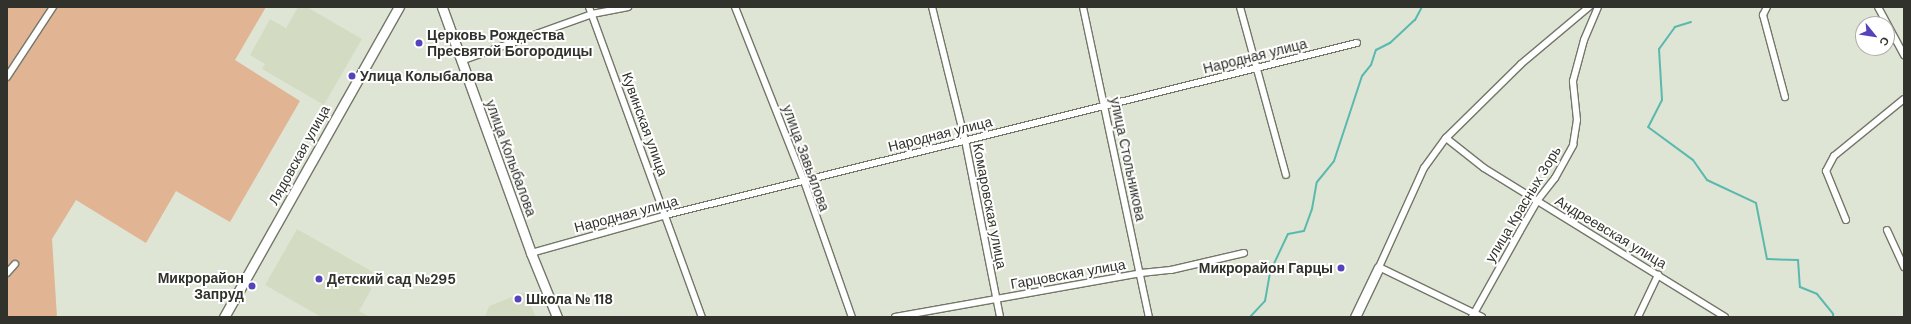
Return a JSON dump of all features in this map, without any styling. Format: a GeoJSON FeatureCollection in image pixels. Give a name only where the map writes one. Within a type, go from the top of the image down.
{"type":"FeatureCollection","features":[{"type":"Feature","properties":{"kind":"street"},"geometry":{"type":"LineString","coordinates":[[7,77],[53,7]]}},
{"type":"Feature","properties":{"kind":"street","name":"Лядовская улица"},"geometry":{"type":"LineString","coordinates":[[224,317],[399,7]]}},
{"type":"Feature","properties":{"kind":"street","name":"улица Колыбалова"},"geometry":{"type":"LineString","coordinates":[[442,7],[531,253],[557,317]]}},
{"type":"Feature","properties":{"kind":"street","name":"Кувинская улица"},"geometry":{"type":"LineString","coordinates":[[589,7],[702,317]]}},
{"type":"Feature","properties":{"kind":"street"},"geometry":{"type":"LineString","coordinates":[[461,61],[592,14],[628,7]]}},
{"type":"Feature","properties":{"kind":"street","name":"улица Завьялова"},"geometry":{"type":"LineString","coordinates":[[736,7],[804,181],[852,317]]}},
{"type":"Feature","properties":{"kind":"street","name":"Комаровская улица"},"geometry":{"type":"LineString","coordinates":[[932,7],[965,140],[1000,317]]}},
{"type":"Feature","properties":{"kind":"street","name":"улица Стольникова"},"geometry":{"type":"LineString","coordinates":[[1083,7],[1141,273],[1149,317]]}},
{"type":"Feature","properties":{"kind":"street"},"geometry":{"type":"LineString","coordinates":[[1240,7],[1286,175]]}},
{"type":"Feature","properties":{"kind":"street"},"geometry":{"type":"LineString","coordinates":[[1355,317],[1424,168],[1446,138],[1520,64],[1589,7]]}},
{"type":"Feature","properties":{"kind":"street","name":"улица Красных Зорь"},"geometry":{"type":"LineString","coordinates":[[1473,315],[1537,201],[1555,178],[1573,144],[1577,120],[1573,81],[1584,40],[1598,7]]}},
{"type":"Feature","properties":{"kind":"street"},"geometry":{"type":"LineString","coordinates":[[1767,7],[1763,15],[1785,98]]}},
{"type":"Feature","properties":{"kind":"street"},"geometry":{"type":"LineString","coordinates":[[1878,7],[1904,55]]}},
{"type":"Feature","properties":{"kind":"street","name":"Народная улица"},"geometry":{"type":"LineString","coordinates":[[531,253],[666,215],[1357,43]]}},
{"type":"Feature","properties":{"kind":"street"},"geometry":{"type":"LineString","coordinates":[[1846,220],[1826,171],[1834,156],[1904,99]]}},
{"type":"Feature","properties":{"kind":"street","name":"Андреевская улица"},"geometry":{"type":"LineString","coordinates":[[1446,138],[1484,168],[1725,317]]}},
{"type":"Feature","properties":{"kind":"street"},"geometry":{"type":"LineString","coordinates":[[1887,230],[1904,267]]}},
{"type":"Feature","properties":{"kind":"street","name":"Гарцовская улица"},"geometry":{"type":"LineString","coordinates":[[895,317],[1141,273],[1171,270],[1244,253]]}},
{"type":"Feature","properties":{"kind":"street"},"geometry":{"type":"LineString","coordinates":[[7,273],[15,264]]}},
{"type":"Feature","properties":{"kind":"street"},"geometry":{"type":"LineString","coordinates":[[1379,267],[1473,315],[1482,317]]}},
{"type":"Feature","properties":{"kind":"street"},"geometry":{"type":"LineString","coordinates":[[1638,317],[1658,275]]}},
{"type":"Feature","properties":{"kind":"shaded area"},"geometry":{"type":"Polygon","coordinates":[[[7,7],[266,7],[235,60],[300,101],[230,222],[176,191],[146,243],[76,200],[52,239],[57,317],[7,317],[7,7]]]}},
{"type":"Feature","properties":{"kind":"shaded area"},"geometry":{"type":"Polygon","coordinates":[[[298,7],[307,7],[362,39],[324,105],[262,69],[265,64],[250,55],[270,19],[286,28],[298,7]]]}},
{"type":"Feature","properties":{"kind":"shaded area","name":"Детский сад №295"},"geometry":{"type":"Polygon","coordinates":[[[297,229],[373,272],[366,285],[372,288],[359,311],[370,317],[321,317],[265,285],[297,229]]]}},
{"type":"Feature","properties":{"kind":"shaded area","name":"Школа № 118"},"geometry":{"type":"Polygon","coordinates":[[[525,292],[536,317],[485,317],[489,306],[525,292]]]}},
{"type":"Feature","properties":{"kind":"waterway"},"geometry":{"type":"LineString","coordinates":[[1250,317],[1265,301],[1270,272],[1288,234],[1304,231],[1312,209],[1317,182],[1334,161],[1362,76],[1371,65],[1376,50],[1390,43],[1415,20],[1422,7]]}},
{"type":"Feature","properties":{"kind":"waterway"},"geometry":{"type":"LineString","coordinates":[[1691,22],[1675,27],[1659,49],[1662,100],[1648,127],[1693,160],[1707,180],[1756,203],[1767,259],[1798,260],[1800,287],[1817,294],[1833,314],[1833,317]]}},
{"type":"Feature","properties":{"kind":"place","name":"Церковь Рождества Пресвятой Богородицы"},"geometry":{"type":"Point","coordinates":[419,43]}},
{"type":"Feature","properties":{"kind":"place","name":"Улица Колыбалова"},"geometry":{"type":"Point","coordinates":[352,76]}},
{"type":"Feature","properties":{"kind":"place","name":"Микрорайон Гарцы"},"geometry":{"type":"Point","coordinates":[1341,268]}},
{"type":"Feature","properties":{"kind":"place","name":"Детский сад №295"},"geometry":{"type":"Point","coordinates":[319,279]}},
{"type":"Feature","properties":{"kind":"place","name":"Микрорайон Запруд"},"geometry":{"type":"Point","coordinates":[252,286]}},
{"type":"Feature","properties":{"kind":"place","name":"Школа № 118"},"geometry":{"type":"Point","coordinates":[518,299]}}]}
